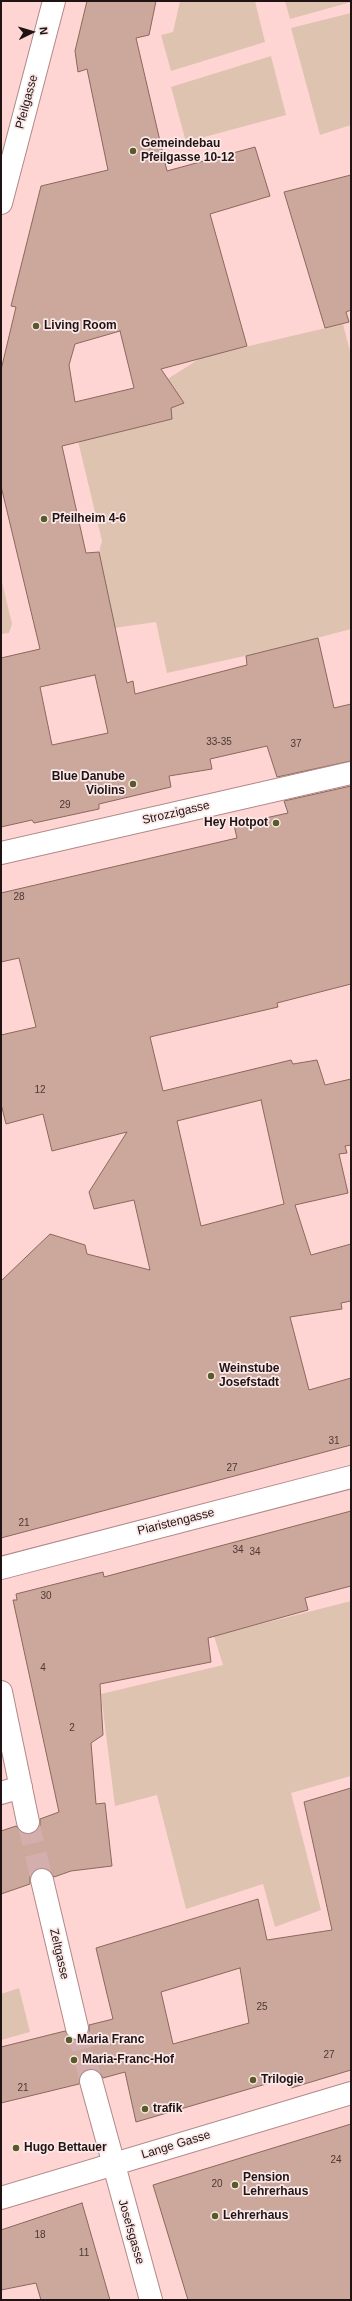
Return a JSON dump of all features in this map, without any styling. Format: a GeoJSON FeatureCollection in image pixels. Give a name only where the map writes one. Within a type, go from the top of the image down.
{"type":"FeatureCollection","features":[{"type":"Feature","properties":{"kind":"street","name":"Pfeilgasse"},"geometry":{"type":"LineString","coordinates":[[1,203],[54,1]]}},
{"type":"Feature","properties":{"kind":"street","name":"Strozzigasse"},"geometry":{"type":"LineString","coordinates":[[1,853],[351,773]]}},
{"type":"Feature","properties":{"kind":"street","name":"Piaristengasse"},"geometry":{"type":"LineString","coordinates":[[1,1568],[351,1477]]}},
{"type":"Feature","properties":{"kind":"street"},"geometry":{"type":"LineString","coordinates":[[1,1692],[11,1790],[28,1822]]}},
{"type":"Feature","properties":{"kind":"street","name":"Zeltgasse"},"geometry":{"type":"LineString","coordinates":[[42,1880],[77,2028]]}},
{"type":"Feature","properties":{"kind":"street","name":"Josefsgasse"},"geometry":{"type":"LineString","coordinates":[[91,2081],[112,2164],[151,2300]]}},
{"type":"Feature","properties":{"kind":"street","name":"Lange Gasse"},"geometry":{"type":"LineString","coordinates":[[1,2198],[351,2093]]}},
{"type":"Feature","properties":{"kind":"shaded area"},"geometry":{"type":"Polygon","coordinates":[[[180,1],[255,1],[265,42],[171,71],[161,35],[173,32],[180,1]]]}},
{"type":"Feature","properties":{"kind":"shaded area"},"geometry":{"type":"Polygon","coordinates":[[[285,1],[351,1],[351,2],[290,19],[285,1]]]}},
{"type":"Feature","properties":{"kind":"shaded area"},"geometry":{"type":"Polygon","coordinates":[[[351,13],[351,125],[320,135],[291,28],[351,13]]]}},
{"type":"Feature","properties":{"kind":"shaded area"},"geometry":{"type":"Polygon","coordinates":[[[271,56],[286,115],[186,142],[171,87],[271,56]]]}},
{"type":"Feature","properties":{"kind":"shaded area"},"geometry":{"type":"Polygon","coordinates":[[[343,324],[351,355],[351,629],[272,650],[167,673],[156,622],[114,628],[99,552],[102,541],[77,437],[82,441],[171,419],[163,382],[202,357],[343,324]]]}},
{"type":"Feature","properties":{"kind":"shaded area"},"geometry":{"type":"Polygon","coordinates":[[[1,578],[12,624],[9,633],[1,634],[1,578]]]}},
{"type":"Feature","properties":{"kind":"shaded area"},"geometry":{"type":"Polygon","coordinates":[[[351,1601],[351,1776],[291,1793],[321,1910],[275,1927],[263,1884],[186,1909],[157,1795],[115,1806],[101,1694],[223,1665],[214,1636],[351,1601]]]}},
{"type":"Feature","properties":{"kind":"shaded area"},"geometry":{"type":"Polygon","coordinates":[[[19,1988],[30,2032],[1,2040],[1,1994],[19,1988]]]}},
{"type":"Feature","properties":{"kind":"building"},"geometry":{"type":"Polygon","coordinates":[[[87,1],[156,1],[149,35],[136,38],[167,171],[255,147],[270,196],[210,214],[247,346],[161,369],[184,403],[171,408],[172,419],[62,446],[86,553],[99,552],[127,683],[133,681],[135,694],[247,665],[246,656],[318,638],[334,708],[351,704],[351,761],[277,777],[267,746],[210,759],[212,769],[169,776],[171,787],[99,804],[99,809],[34,823],[32,820],[1,827],[1,658],[40,649],[1,486],[1,370],[16,307],[11,306],[41,186],[108,170],[87,69],[78,72],[75,51],[87,1]],[[120,331],[75,344],[69,365],[75,402],[134,388],[120,331]],[[95,675],[40,687],[52,745],[108,733],[95,675]]]}},
{"type":"Feature","properties":{"kind":"building"},"geometry":{"type":"Polygon","coordinates":[[[351,175],[351,310],[346,312],[349,322],[325,328],[284,192],[351,175]]]}},
{"type":"Feature","properties":{"kind":"building"},"geometry":{"type":"Polygon","coordinates":[[[351,786],[351,984],[277,1003],[278,1007],[150,1037],[163,1091],[291,1060],[293,1064],[317,1060],[325,1085],[351,1079],[351,1145],[345,1146],[347,1153],[339,1154],[348,1193],[295,1205],[311,1255],[351,1244],[351,1301],[341,1303],[342,1309],[290,1317],[309,1390],[351,1378],[351,1445],[1,1538],[1,1281],[50,1234],[85,1245],[87,1254],[150,1270],[134,1200],[94,1209],[89,1192],[127,1132],[52,1151],[43,1114],[6,1124],[1,1104],[1,1035],[36,1027],[19,958],[1,962],[1,893],[237,838],[234,825],[288,813],[284,801],[351,786]],[[261,1100],[177,1121],[201,1226],[284,1204],[261,1100]]]}},
{"type":"Feature","properties":{"kind":"building"},"geometry":{"type":"Polygon","coordinates":[[[351,1511],[351,1586],[305,1598],[308,1610],[208,1638],[211,1662],[100,1684],[103,1735],[91,1743],[96,1804],[105,1803],[112,1866],[71,1871],[54,1877],[46,1868],[39,1868],[30,1876],[30,1884],[1,1894],[1,1831],[16,1826],[24,1834],[31,1834],[40,1826],[40,1819],[59,1812],[13,1600],[17,1600],[16,1594],[103,1572],[104,1577],[351,1511]]]}},
{"type":"Feature","properties":{"kind":"building"},"geometry":{"type":"Polygon","coordinates":[[[351,1788],[351,2070],[291,2088],[290,2077],[136,2122],[125,2072],[103,2078],[99,2072],[88,2069],[82,2073],[79,2084],[1,2103],[1,2047],[65,2031],[73,2040],[80,2040],[89,2032],[89,2025],[113,2019],[96,1948],[258,1899],[267,1940],[332,1930],[304,1802],[351,1788]],[[240,1968],[161,1992],[173,2044],[249,2023],[240,1968]]]}},
{"type":"Feature","properties":{"kind":"building","name":"Lehrerhaus"},"geometry":{"type":"Polygon","coordinates":[[[351,2124],[351,2300],[188,2300],[153,2185],[351,2124]]]}},
{"type":"Feature","properties":{"kind":"building"},"geometry":{"type":"Polygon","coordinates":[[[82,2203],[110,2300],[41,2300],[36,2283],[1,2290],[1,2230],[82,2203]]]}},
{"type":"Feature","properties":{"kind":"tunnel"},"geometry":{"type":"LineString","coordinates":[[28,1822],[42,1880]]}},
{"type":"Feature","properties":{"kind":"tunnel"},"geometry":{"type":"LineString","coordinates":[[77,2028],[91,2081]]}},
{"type":"Feature","properties":{"kind":"place","name":"Gemeindebau Pfeilgasse 10-12"},"geometry":{"type":"Point","coordinates":[133,151]}},
{"type":"Feature","properties":{"kind":"place","name":"Living Room"},"geometry":{"type":"Point","coordinates":[36,326]}},
{"type":"Feature","properties":{"kind":"place","name":"Pfeilheim 4-6"},"geometry":{"type":"Point","coordinates":[44,519]}},
{"type":"Feature","properties":{"kind":"place","name":"Blue Danube Violins"},"geometry":{"type":"Point","coordinates":[133,784]}},
{"type":"Feature","properties":{"kind":"place","name":"Hey Hotpot"},"geometry":{"type":"Point","coordinates":[276,823]}},
{"type":"Feature","properties":{"kind":"place","name":"Weinstube Josefstadt"},"geometry":{"type":"Point","coordinates":[211,1376]}},
{"type":"Feature","properties":{"kind":"place","name":"Maria Franc"},"geometry":{"type":"Point","coordinates":[69,2040]}},
{"type":"Feature","properties":{"kind":"place","name":"Maria-Franc-Hof"},"geometry":{"type":"Point","coordinates":[74,2060]}},
{"type":"Feature","properties":{"kind":"place","name":"Trilogie"},"geometry":{"type":"Point","coordinates":[253,2080]}},
{"type":"Feature","properties":{"kind":"place","name":"trafik"},"geometry":{"type":"Point","coordinates":[145,2109]}},
{"type":"Feature","properties":{"kind":"place","name":"Hugo Bettauer"},"geometry":{"type":"Point","coordinates":[16,2148]}},
{"type":"Feature","properties":{"kind":"place","name":"Pension Lehrerhaus"},"geometry":{"type":"Point","coordinates":[235,2185]}},
{"type":"Feature","properties":{"kind":"place","name":"Lehrerhaus"},"geometry":{"type":"Point","coordinates":[215,2216]}}]}
